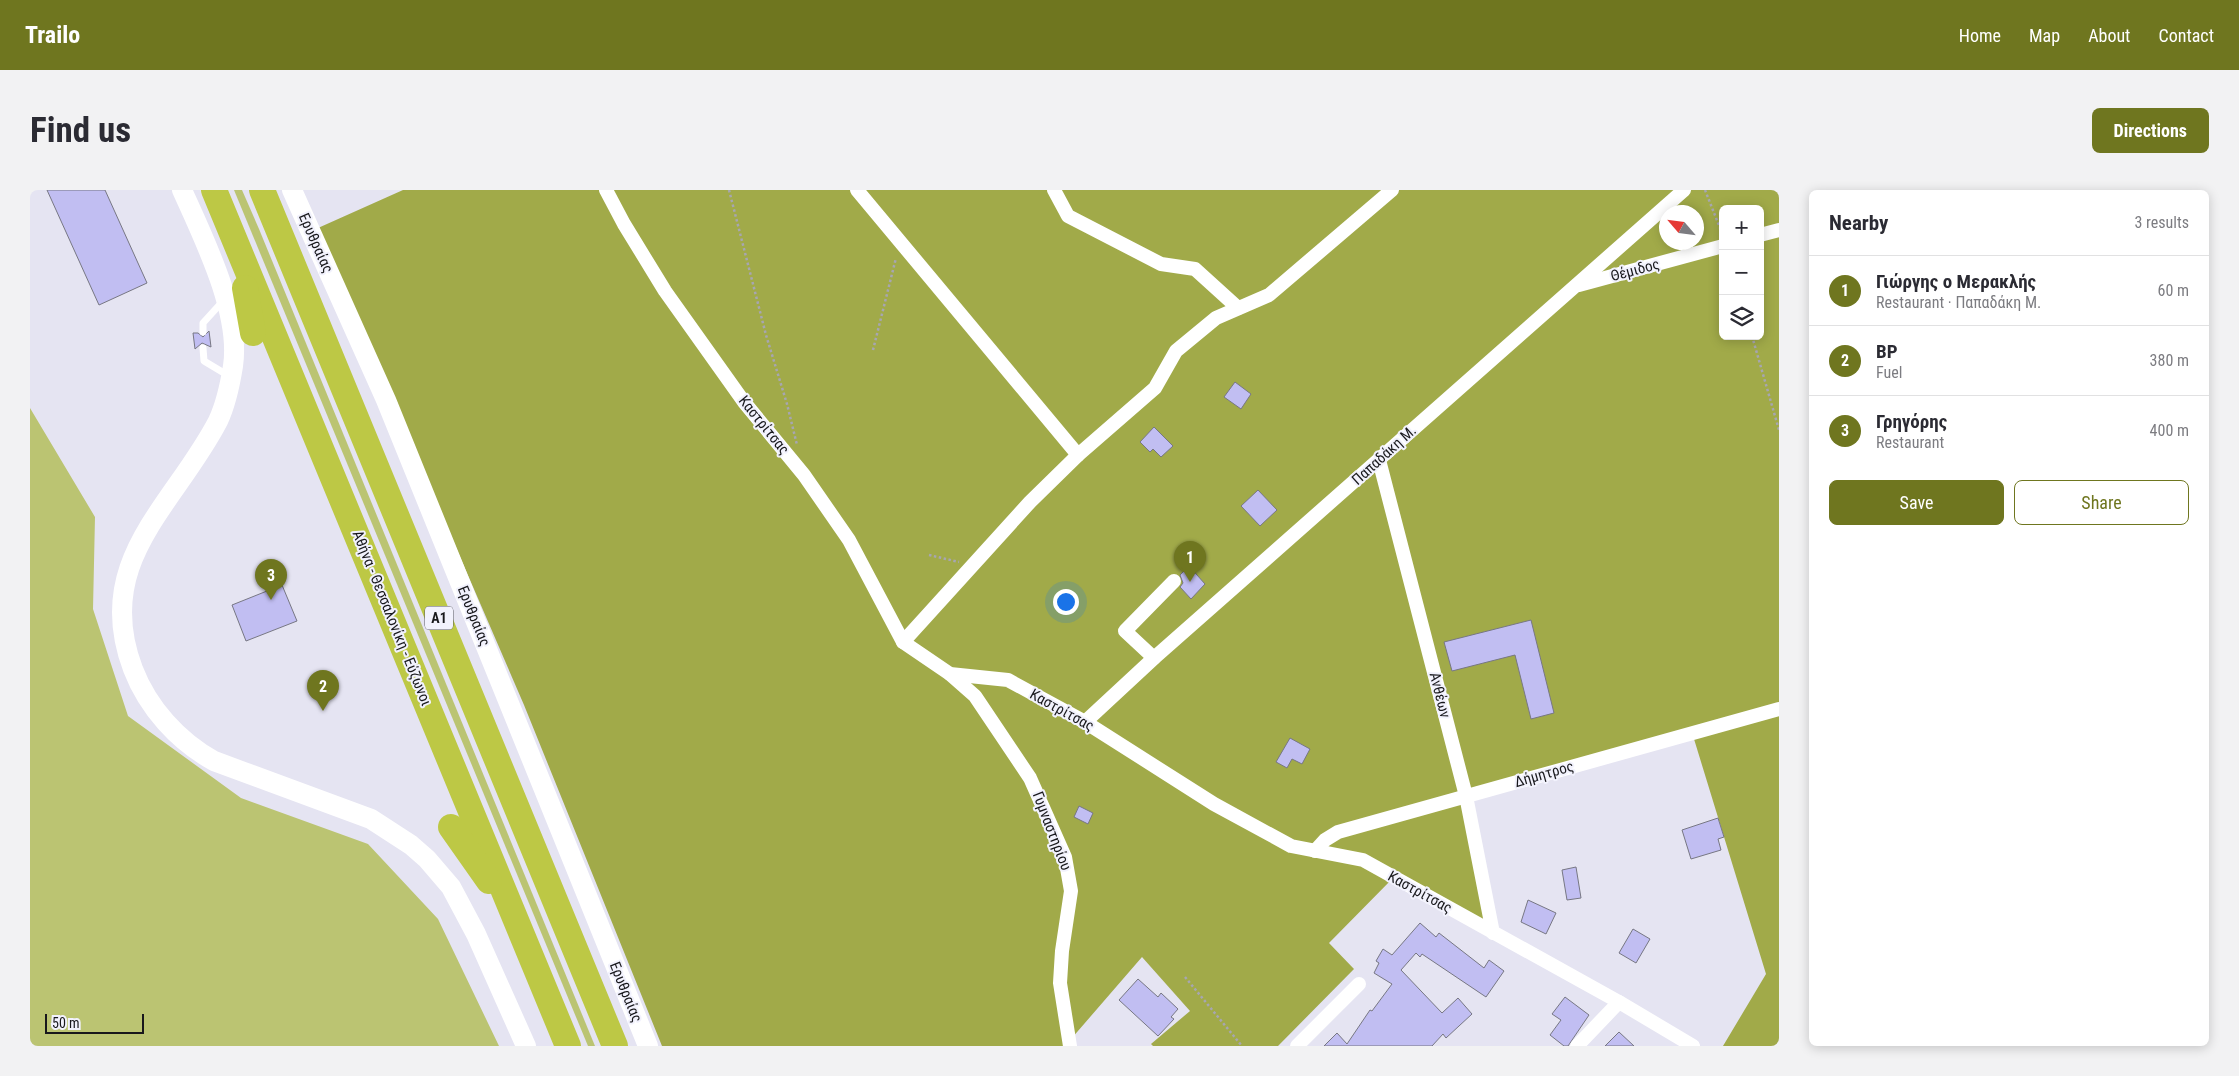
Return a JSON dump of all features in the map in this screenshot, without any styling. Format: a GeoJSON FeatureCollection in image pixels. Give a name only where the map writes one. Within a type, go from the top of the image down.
{"type":"FeatureCollection","features":[{"type":"Feature","properties":{"kind":"highway","name":"Αθήνα - Θεσσαλονίκη - Εύζωνοι"},"geometry":{"type":"LineString","coordinates":[[214,190],[236,238],[568,1046]]}},
{"type":"Feature","properties":{"kind":"highway","name":"Α1"},"geometry":{"type":"LineString","coordinates":[[262,190],[615,1046]]}},
{"type":"Feature","properties":{"kind":"highway"},"geometry":{"type":"LineString","coordinates":[[236,238],[253,333]]}},
{"type":"Feature","properties":{"kind":"highway"},"geometry":{"type":"LineString","coordinates":[[452,827],[519,925]]}},
{"type":"Feature","properties":{"kind":"main road"},"geometry":{"type":"LineString","coordinates":[[182,190],[225,299],[234,338],[231,378],[227,396],[218,419],[140,541],[125,582],[122,631],[136,677],[156,711],[197,751],[214,760],[371,819],[395,833],[427,859],[459,899],[526,1046]]}},
{"type":"Feature","properties":{"kind":"main road","name":"Ερυθραίας"},"geometry":{"type":"LineString","coordinates":[[292,190],[386,400],[648,1046]]}},
{"type":"Feature","properties":{"kind":"street","name":"Καστρίτσας"},"geometry":{"type":"LineString","coordinates":[[606,190],[624,224],[665,291],[744,402],[804,475],[849,540],[903,642],[950,674],[1008,680],[1085,722],[1214,804],[1291,846],[1363,860],[1619,1002],[1693,1046]]}},
{"type":"Feature","properties":{"kind":"street"},"geometry":{"type":"LineString","coordinates":[[856,190],[900,245],[1078,455]]}},
{"type":"Feature","properties":{"kind":"street"},"geometry":{"type":"LineString","coordinates":[[1054,190],[1068,216],[1161,264],[1195,269],[1238,308]]}},
{"type":"Feature","properties":{"kind":"street"},"geometry":{"type":"LineString","coordinates":[[903,642],[1030,502],[1078,455],[1155,388],[1176,351],[1216,318],[1269,295],[1392,190]]}},
{"type":"Feature","properties":{"kind":"street","name":"Παπαδάκη Μ."},"geometry":{"type":"LineString","coordinates":[[1085,722],[1154,658],[1684,190]]}},
{"type":"Feature","properties":{"kind":"street"},"geometry":{"type":"LineString","coordinates":[[1764,234],[1779,230]]}},
{"type":"Feature","properties":{"kind":"street","name":"Θέμιδος"},"geometry":{"type":"LineString","coordinates":[[1575,286],[1719,247]]}},
{"type":"Feature","properties":{"kind":"street","name":"Ανθέων"},"geometry":{"type":"LineString","coordinates":[[1379,460],[1466,796],[1494,933]]}},
{"type":"Feature","properties":{"kind":"street"},"geometry":{"type":"LineString","coordinates":[[1154,658],[1124,632],[1174,581]]}},
{"type":"Feature","properties":{"kind":"street","name":"Γυμναστηρίου"},"geometry":{"type":"LineString","coordinates":[[950,674],[975,696],[1030,778],[1064,857],[1071,890],[1062,951],[1060,983],[1070,1046]]}},
{"type":"Feature","properties":{"kind":"street","name":"Δήμητρος"},"geometry":{"type":"LineString","coordinates":[[1315,851],[1325,840],[1338,832],[1779,709]]}},
{"type":"Feature","properties":{"kind":"street"},"geometry":{"type":"LineString","coordinates":[[1297,1046],[1359,984]]}},
{"type":"Feature","properties":{"kind":"street"},"geometry":{"type":"LineString","coordinates":[[1577,1046],[1619,1002]]}},
{"type":"Feature","properties":{"kind":"lane"},"geometry":{"type":"LineString","coordinates":[[203,332],[203,323],[225,299]]}},
{"type":"Feature","properties":{"kind":"lane"},"geometry":{"type":"LineString","coordinates":[[204,348],[204,361],[231,378]]}},
{"type":"Feature","properties":{"kind":"path"},"geometry":{"type":"LineString","coordinates":[[729,190],[766,335],[787,404],[804,475]]}},
{"type":"Feature","properties":{"kind":"path"},"geometry":{"type":"LineString","coordinates":[[1705,190],[1719,226]]}},
{"type":"Feature","properties":{"kind":"path"},"geometry":{"type":"LineString","coordinates":[[872,350],[900,245]]}},
{"type":"Feature","properties":{"kind":"path"},"geometry":{"type":"LineString","coordinates":[[1753,340],[1779,430]]}},
{"type":"Feature","properties":{"kind":"path"},"geometry":{"type":"LineString","coordinates":[[929,555],[973,564]]}},
{"type":"Feature","properties":{"kind":"path"},"geometry":{"type":"LineString","coordinates":[[1185,977],[1242,1046]]}},
{"type":"Feature","properties":{"kind":"green space"},"geometry":{"type":"Polygon","coordinates":[[[234,190],[242,190],[259,229],[595,1046],[588,1046],[234,190]]]}},
{"type":"Feature","properties":{"kind":"green space"},"geometry":{"type":"Polygon","coordinates":[[[403,190],[1779,190],[1779,1046],[1723,1046],[1766,974],[1694,739],[1465,798],[1492,931],[1395,876],[1329,943],[1354,969],[1278,1046],[1153,1046],[1151,1044],[1190,1011],[1142,957],[1065,1046],[662,1046],[524,705],[318,228],[403,190]]]}},
{"type":"Feature","properties":{"kind":"green space"},"geometry":{"type":"Polygon","coordinates":[[[30,408],[95,517],[93,609],[128,716],[241,798],[368,844],[438,919],[499,1046],[30,1046],[30,408]]]}},
{"type":"Feature","properties":{"kind":"building"},"geometry":{"type":"Polygon","coordinates":[[[47,190],[105,190],[147,283],[99,305],[47,190]]]}},
{"type":"Feature","properties":{"kind":"building"},"geometry":{"type":"Polygon","coordinates":[[[209,331],[211,347],[202,343],[195,349],[193,333],[198,333],[203,337],[209,331]]]}},
{"type":"Feature","properties":{"kind":"building"},"geometry":{"type":"Polygon","coordinates":[[[1235,382],[1251,394],[1241,409],[1224,397],[1235,382]]]}},
{"type":"Feature","properties":{"kind":"building"},"geometry":{"type":"Polygon","coordinates":[[[1154,427],[1173,446],[1161,457],[1153,449],[1150,452],[1140,442],[1154,427]]]}},
{"type":"Feature","properties":{"kind":"building"},"geometry":{"type":"Polygon","coordinates":[[[1258,490],[1277,510],[1260,526],[1241,506],[1258,490]]]}},
{"type":"Feature","properties":{"kind":"building"},"geometry":{"type":"Polygon","coordinates":[[[1189,566],[1205,584],[1191,599],[1180,587],[1183,583],[1180,575],[1189,566]]]}},
{"type":"Feature","properties":{"kind":"building"},"geometry":{"type":"Polygon","coordinates":[[[282,585],[297,621],[246,641],[232,605],[282,585]]]}},
{"type":"Feature","properties":{"kind":"building"},"geometry":{"type":"Polygon","coordinates":[[[1531,620],[1554,713],[1531,719],[1515,655],[1452,671],[1444,642],[1531,620]]]}},
{"type":"Feature","properties":{"kind":"building"},"geometry":{"type":"Polygon","coordinates":[[[1290,738],[1310,749],[1302,764],[1292,759],[1287,768],[1276,762],[1290,738]]]}},
{"type":"Feature","properties":{"kind":"building"},"geometry":{"type":"Polygon","coordinates":[[[1079,806],[1093,813],[1088,824],[1074,817],[1079,806]]]}},
{"type":"Feature","properties":{"kind":"building"},"geometry":{"type":"Polygon","coordinates":[[[1718,818],[1724,837],[1718,839],[1721,850],[1691,859],[1682,830],[1718,818]]]}},
{"type":"Feature","properties":{"kind":"building"},"geometry":{"type":"Polygon","coordinates":[[[1576,867],[1581,898],[1567,900],[1562,870],[1576,867]]]}},
{"type":"Feature","properties":{"kind":"building"},"geometry":{"type":"Polygon","coordinates":[[[1528,900],[1556,913],[1546,934],[1521,922],[1528,900]]]}},
{"type":"Feature","properties":{"kind":"building"},"geometry":{"type":"Polygon","coordinates":[[[1420,923],[1436,937],[1439,933],[1484,968],[1489,960],[1504,971],[1486,997],[1422,954],[1420,957],[1416,953],[1401,970],[1442,1013],[1458,998],[1472,1014],[1446,1038],[1443,1034],[1432,1046],[1324,1046],[1337,1033],[1347,1044],[1370,1010],[1372,1011],[1392,984],[1374,973],[1379,963],[1376,961],[1383,949],[1392,955],[1420,923]]]}},
{"type":"Feature","properties":{"kind":"building"},"geometry":{"type":"Polygon","coordinates":[[[1633,929],[1650,939],[1636,963],[1619,953],[1633,929]]]}},
{"type":"Feature","properties":{"kind":"building"},"geometry":{"type":"Polygon","coordinates":[[[1138,979],[1158,997],[1161,993],[1178,1009],[1171,1017],[1174,1019],[1158,1036],[1119,1000],[1138,979]]]}},
{"type":"Feature","properties":{"kind":"building"},"geometry":{"type":"Polygon","coordinates":[[[1565,997],[1589,1015],[1568,1046],[1564,1046],[1550,1035],[1561,1020],[1552,1014],[1565,997]]]}},
{"type":"Feature","properties":{"kind":"building"},"geometry":{"type":"Polygon","coordinates":[[[1619,1032],[1634,1046],[1605,1046],[1619,1032]]]}},
{"type":"Feature","properties":{"kind":"place","name":"Γιώργης ο Μερακλής"},"geometry":{"type":"Point","coordinates":[1190,582]}},
{"type":"Feature","properties":{"kind":"place","name":"Γρηγόρης"},"geometry":{"type":"Point","coordinates":[271,600]}},
{"type":"Feature","properties":{"kind":"place","name":"BP"},"geometry":{"type":"Point","coordinates":[323,711]}}]}
